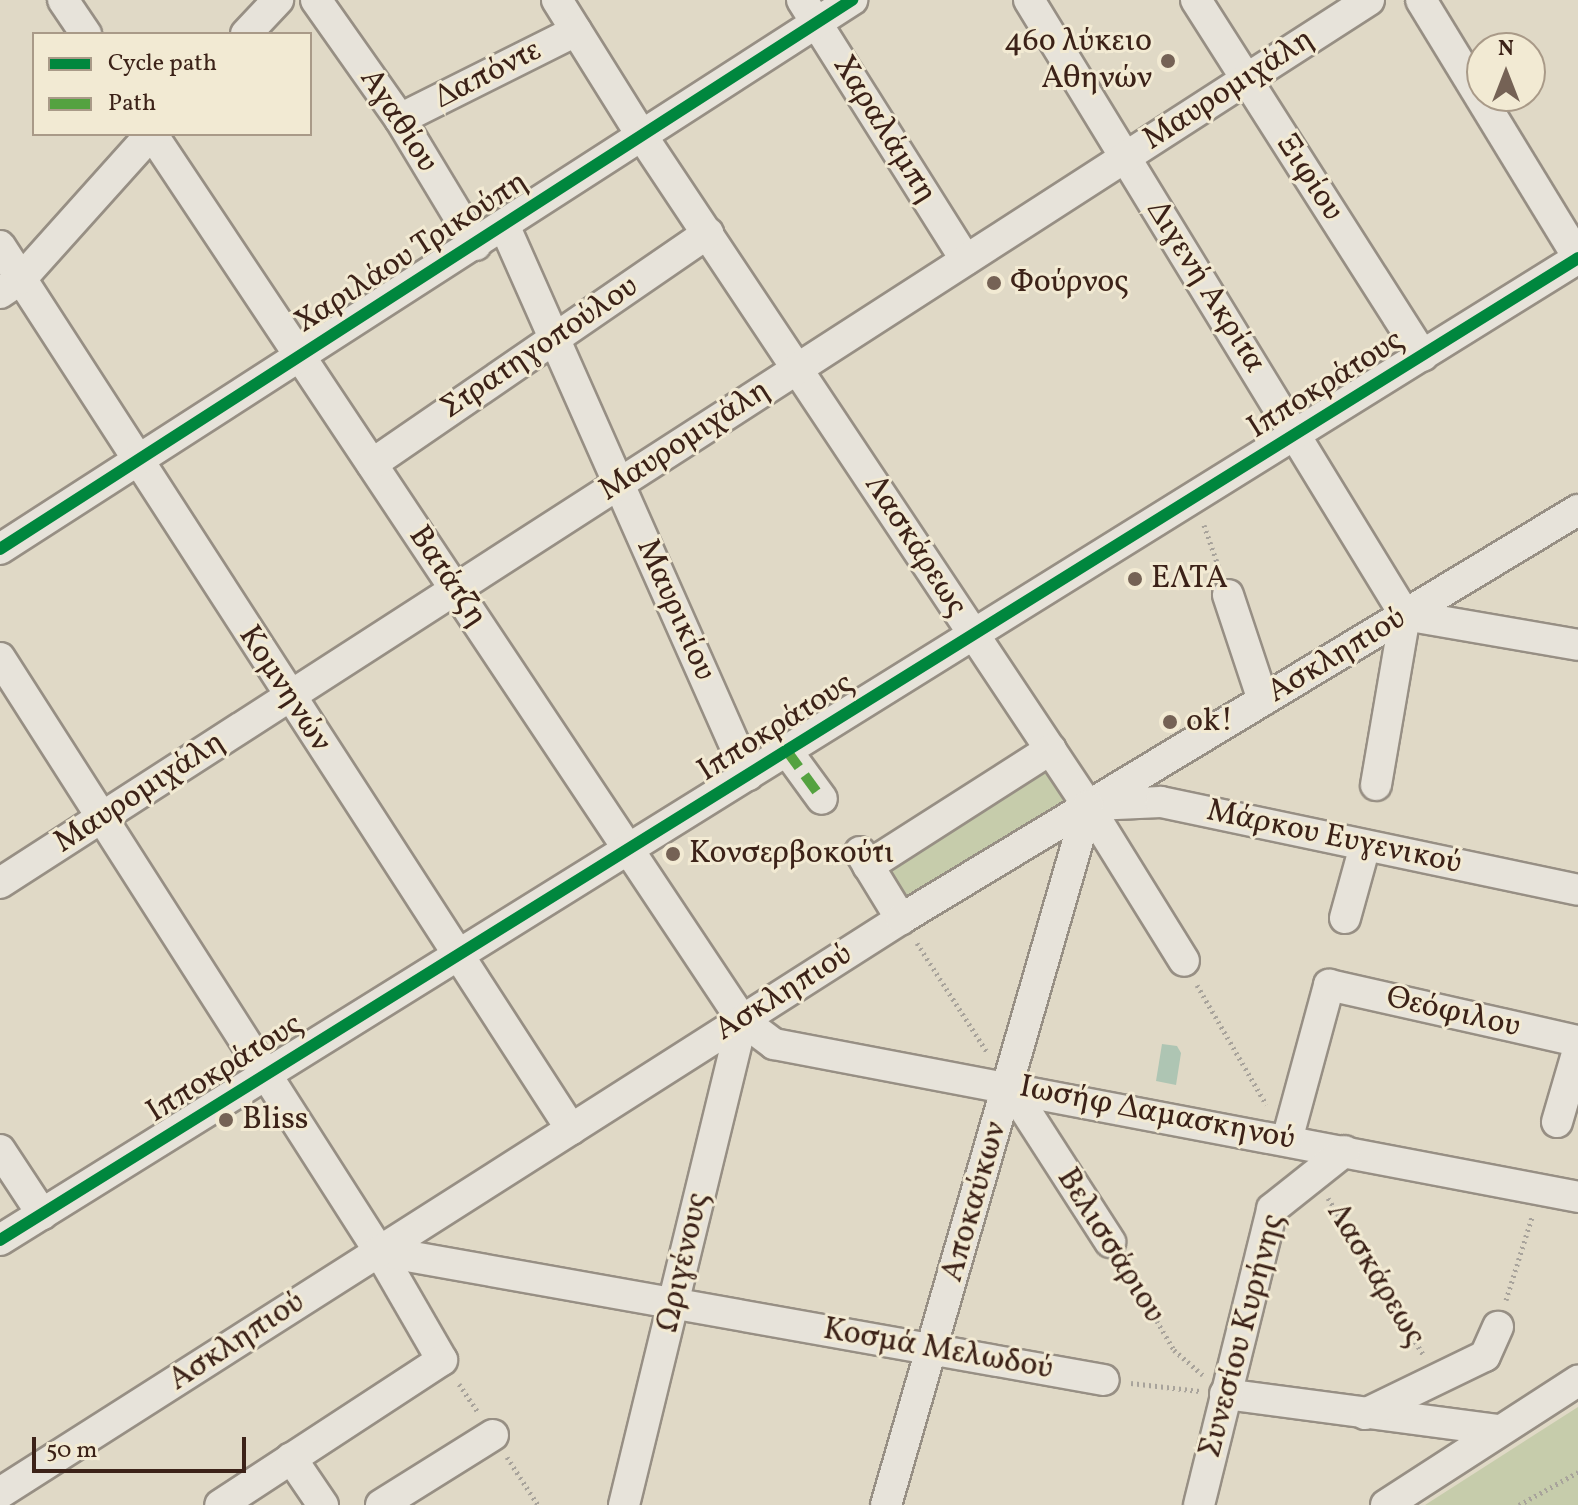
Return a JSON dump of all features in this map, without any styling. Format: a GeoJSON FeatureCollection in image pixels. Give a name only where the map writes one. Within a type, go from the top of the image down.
{"type":"FeatureCollection","features":[{"type":"Feature","properties":{"kind":"street"},"geometry":{"type":"LineString","coordinates":[[63,0],[85,32]]}},
{"type":"Feature","properties":{"kind":"street"},"geometry":{"type":"LineString","coordinates":[[248,32],[278,0]]}},
{"type":"Feature","properties":{"kind":"street","name":"Αγαθίου"},"geometry":{"type":"LineString","coordinates":[[316,0],[400,119],[476,245]]}},
{"type":"Feature","properties":{"kind":"street","name":"Λασκάρεως"},"geometry":{"type":"LineString","coordinates":[[557,0],[642,136],[800,367],[973,636],[1051,749],[1184,961]]}},
{"type":"Feature","properties":{"kind":"street","name":"Χαριλάου Τρικούπη"},"geometry":{"type":"LineString","coordinates":[[0,549],[642,136],[809,12],[852,0]]}},
{"type":"Feature","properties":{"kind":"street","name":"Διγενή Ακρίτα"},"geometry":{"type":"LineString","coordinates":[[1029,0],[1405,615]]}},
{"type":"Feature","properties":{"kind":"street","name":"Ξιφίου"},"geometry":{"type":"LineString","coordinates":[[1196,0],[1423,356]]}},
{"type":"Feature","properties":{"kind":"street","name":"Μαυρομιχάλη"},"geometry":{"type":"LineString","coordinates":[[0,883],[1369,0]]}},
{"type":"Feature","properties":{"kind":"street"},"geometry":{"type":"LineString","coordinates":[[1421,0],[1578,258]]}},
{"type":"Feature","properties":{"kind":"street","name":"Χαραλάμπη"},"geometry":{"type":"LineString","coordinates":[[809,12],[966,260]]}},
{"type":"Feature","properties":{"kind":"street","name":"Δαπόντε"},"geometry":{"type":"LineString","coordinates":[[400,119],[576,31]]}},
{"type":"Feature","properties":{"kind":"street"},"geometry":{"type":"LineString","coordinates":[[11,286],[150,136]]}},
{"type":"Feature","properties":{"kind":"street","name":"Βατάτζη"},"geometry":{"type":"LineString","coordinates":[[153,136],[742,1020]]}},
{"type":"Feature","properties":{"kind":"street","name":"Μαυρικίου"},"geometry":{"type":"LineString","coordinates":[[504,225],[748,775]]}},
{"type":"Feature","properties":{"kind":"street","name":"Στρατηγοπούλου"},"geometry":{"type":"LineString","coordinates":[[372,464],[708,233]]}},
{"type":"Feature","properties":{"kind":"street","name":"Κομνηνών"},"geometry":{"type":"LineString","coordinates":[[0,246],[11,286],[137,462],[571,1129]]}},
{"type":"Feature","properties":{"kind":"street","name":"Ιπποκράτους"},"geometry":{"type":"LineString","coordinates":[[0,1240],[1578,258]]}},
{"type":"Feature","properties":{"kind":"street","name":"Ασκληπιού"},"geometry":{"type":"LineString","coordinates":[[0,1493],[901,919],[1578,510]]}},
{"type":"Feature","properties":{"kind":"street"},"geometry":{"type":"LineString","coordinates":[[1228,595],[1263,700]]}},
{"type":"Feature","properties":{"kind":"street"},"geometry":{"type":"LineString","coordinates":[[1376,785],[1405,615],[1578,645]]}},
{"type":"Feature","properties":{"kind":"street"},"geometry":{"type":"LineString","coordinates":[[0,658],[379,1251],[442,1360],[220,1505]]}},
{"type":"Feature","properties":{"kind":"street"},"geometry":{"type":"LineString","coordinates":[[901,919],[864,859],[1051,749]]}},
{"type":"Feature","properties":{"kind":"street"},"geometry":{"type":"LineString","coordinates":[[787,751],[822,799]]}},
{"type":"Feature","properties":{"kind":"street","name":"Μάρκου Ευγενικού"},"geometry":{"type":"LineString","coordinates":[[1088,806],[1161,802],[1578,890]]}},
{"type":"Feature","properties":{"kind":"street","name":"Αποκαύκων"},"geometry":{"type":"LineString","coordinates":[[886,1505],[934,1348],[1088,806]]}},
{"type":"Feature","properties":{"kind":"street"},"geometry":{"type":"LineString","coordinates":[[1345,918],[1365,846]]}},
{"type":"Feature","properties":{"kind":"street","name":"Θεόφιλου"},"geometry":{"type":"LineString","coordinates":[[1287,1140],[1329,985],[1578,1041]]}},
{"type":"Feature","properties":{"kind":"street","name":"Ιωσήφ Δαμασκηνού"},"geometry":{"type":"LineString","coordinates":[[742,1020],[774,1044],[1009,1085],[1578,1197]]}},
{"type":"Feature","properties":{"kind":"street","name":"Ωριγένους"},"geometry":{"type":"LineString","coordinates":[[624,1505],[742,1020]]}},
{"type":"Feature","properties":{"kind":"street"},"geometry":{"type":"LineString","coordinates":[[1557,1122],[1578,1050]]}},
{"type":"Feature","properties":{"kind":"street","name":"Βελισσάριου"},"geometry":{"type":"LineString","coordinates":[[1009,1085],[1110,1242]]}},
{"type":"Feature","properties":{"kind":"street"},"geometry":{"type":"LineString","coordinates":[[0,1150],[42,1214]]}},
{"type":"Feature","properties":{"kind":"street","name":"Συνεσίου Κυρήνης"},"geometry":{"type":"LineString","coordinates":[[1199,1505],[1272,1209],[1313,1172],[1345,1151]]}},
{"type":"Feature","properties":{"kind":"street","name":"Κοσμά Μελωδού"},"geometry":{"type":"LineString","coordinates":[[379,1251],[1104,1380]]}},
{"type":"Feature","properties":{"kind":"street"},"geometry":{"type":"LineString","coordinates":[[1365,1414],[1485,1356],[1498,1327]]}},
{"type":"Feature","properties":{"kind":"street"},"geometry":{"type":"LineString","coordinates":[[1386,1505],[1578,1381]]}},
{"type":"Feature","properties":{"kind":"street"},"geometry":{"type":"LineString","coordinates":[[1225,1394],[1499,1430]]}},
{"type":"Feature","properties":{"kind":"street"},"geometry":{"type":"LineString","coordinates":[[381,1505],[493,1435]]}},
{"type":"Feature","properties":{"kind":"street"},"geometry":{"type":"LineString","coordinates":[[291,1458],[323,1505]]}},
{"type":"Feature","properties":{"kind":"path"},"geometry":{"type":"LineString","coordinates":[[901,919],[1009,1085]]}},
{"type":"Feature","properties":{"kind":"path"},"geometry":{"type":"LineString","coordinates":[[1184,961],[1287,1140]]}},
{"type":"Feature","properties":{"kind":"path"},"geometry":{"type":"LineString","coordinates":[[1498,1327],[1540,1190]]}},
{"type":"Feature","properties":{"kind":"path"},"geometry":{"type":"LineString","coordinates":[[1104,1380],[1225,1394]]}},
{"type":"Feature","properties":{"kind":"path"},"geometry":{"type":"LineString","coordinates":[[1519,1505],[1578,1472]]}},
{"type":"Feature","properties":{"kind":"shaded area"},"geometry":{"type":"Polygon","coordinates":[[[1045,759],[1071,802],[901,907],[875,867],[1045,759]]]}},
{"type":"Feature","properties":{"kind":"shaded area"},"geometry":{"type":"Polygon","coordinates":[[[1162,1044],[1177,1046],[1181,1053],[1176,1085],[1156,1081],[1162,1044]]]}},
{"type":"Feature","properties":{"kind":"shaded area"},"geometry":{"type":"Polygon","coordinates":[[[1578,1407],[1578,1505],[1425,1505],[1578,1407]]]}},
{"type":"Feature","properties":{"kind":"marked path"},"geometry":{"type":"LineString","coordinates":[[787,751],[822,799]]}},
{"type":"Feature","properties":{"kind":"cycle path"},"geometry":{"type":"LineString","coordinates":[[0,549],[852,0]]}},
{"type":"Feature","properties":{"kind":"cycle path"},"geometry":{"type":"LineString","coordinates":[[0,1240],[1578,258]]}},
{"type":"Feature","properties":{"kind":"place","name":"46ο λύκειο Αθηνών"},"geometry":{"type":"Point","coordinates":[1168,61]}},
{"type":"Feature","properties":{"kind":"place","name":"Φούρνος"},"geometry":{"type":"Point","coordinates":[994,283]}},
{"type":"Feature","properties":{"kind":"place","name":"ΕΛΤΑ"},"geometry":{"type":"Point","coordinates":[1135,579]}},
{"type":"Feature","properties":{"kind":"place","name":"ok!"},"geometry":{"type":"Point","coordinates":[1170,722]}},
{"type":"Feature","properties":{"kind":"place","name":"Κονσερβοκούτι"},"geometry":{"type":"Point","coordinates":[673,854]}},
{"type":"Feature","properties":{"kind":"place","name":"Bliss"},"geometry":{"type":"Point","coordinates":[226,1120]}}]}
